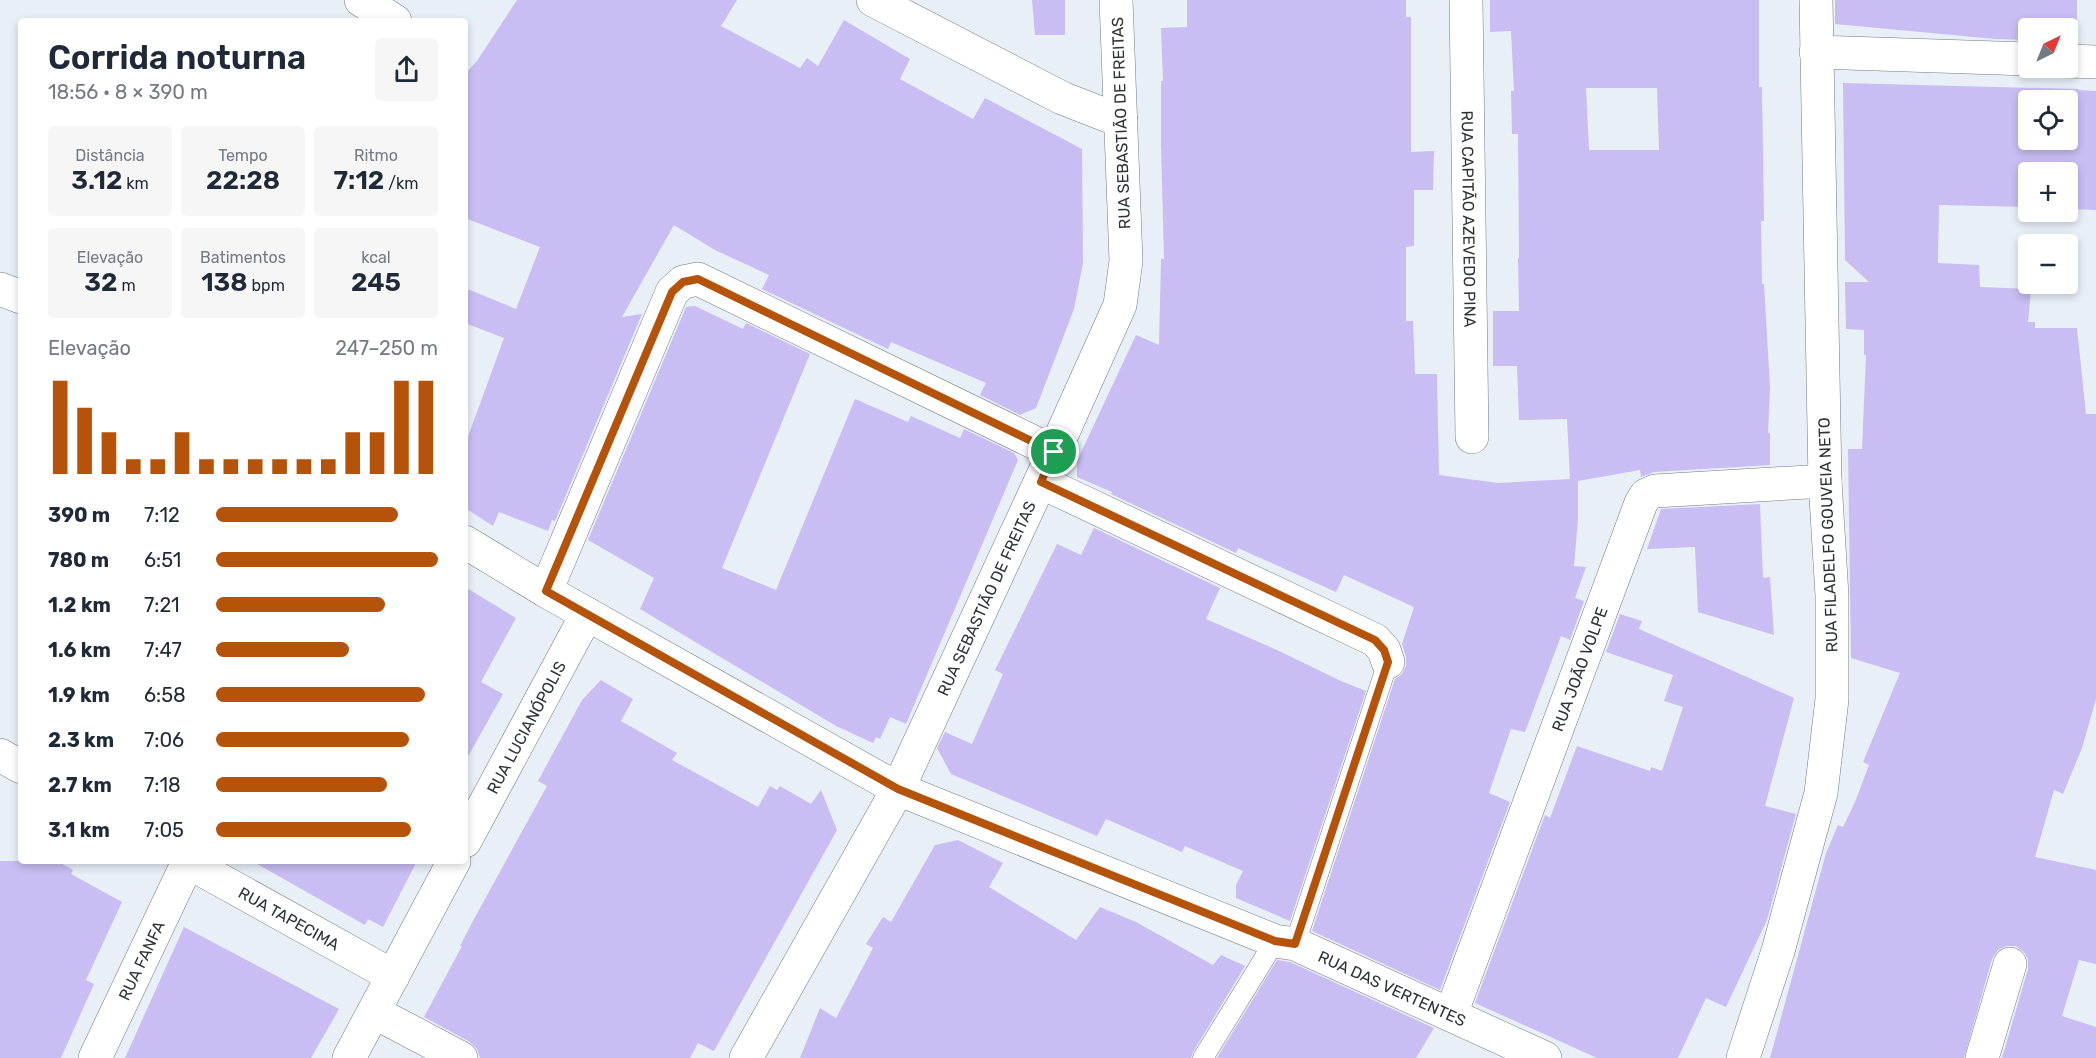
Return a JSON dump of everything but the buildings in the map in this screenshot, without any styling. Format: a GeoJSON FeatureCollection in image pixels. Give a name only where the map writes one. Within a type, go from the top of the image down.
{"type":"FeatureCollection","features":[{"type":"Feature","properties":{"kind":"street"},"geometry":{"type":"LineString","coordinates":[[361,0],[390,18]]}},
{"type":"Feature","properties":{"kind":"street"},"geometry":{"type":"LineString","coordinates":[[873,0],[1062,98],[1121,121]]}},
{"type":"Feature","properties":{"kind":"street","name":"RUA SEBASTIÃO DE FREITAS"},"geometry":{"type":"LineString","coordinates":[[746,1058],[898,789],[1041,482],[1120,305],[1126,261],[1116,0]]}},
{"type":"Feature","properties":{"kind":"street","name":"RUA CAPITÃO AZEVEDO PINA"},"geometry":{"type":"LineString","coordinates":[[1466,0],[1472,437]]}},
{"type":"Feature","properties":{"kind":"street","name":"RUA FILADELFO GOUVEIA NETO"},"geometry":{"type":"LineString","coordinates":[[1743,1058],[1778,951],[1821,793],[1832,699],[1832,596],[1826,482],[1816,0]]}},
{"type":"Feature","properties":{"kind":"street"},"geometry":{"type":"LineString","coordinates":[[1816,52],[2018,59]]}},
{"type":"Feature","properties":{"kind":"street"},"geometry":{"type":"LineString","coordinates":[[2078,61],[2096,62]]}},
{"type":"Feature","properties":{"kind":"street"},"geometry":{"type":"LineString","coordinates":[[546,591],[672,292],[683,282],[698,279],[1054,452]]}},
{"type":"Feature","properties":{"kind":"street"},"geometry":{"type":"LineString","coordinates":[[0,289],[18,296]]}},
{"type":"Feature","properties":{"kind":"street"},"geometry":{"type":"LineString","coordinates":[[1041,482],[1375,640],[1384,650],[1388,662]]}},
{"type":"Feature","properties":{"kind":"street","name":"RUA JOÃO VOLPE"},"geometry":{"type":"LineString","coordinates":[[1451,1014],[1646,495],[1654,491],[1826,482]]}},
{"type":"Feature","properties":{"kind":"street","name":"RUA DAS VERTENTES"},"geometry":{"type":"LineString","coordinates":[[468,544],[546,591],[898,789],[1285,943],[1451,1014],[1545,1058]]}},
{"type":"Feature","properties":{"kind":"street","name":"RUA LUCIANÓPOLIS"},"geometry":{"type":"LineString","coordinates":[[468,835],[587,614]]}},
{"type":"Feature","properties":{"kind":"street"},"geometry":{"type":"LineString","coordinates":[[0,755],[18,765]]}},
{"type":"Feature","properties":{"kind":"street","name":"RUA FANFA"},"geometry":{"type":"LineString","coordinates":[[95,1058],[186,864]]}},
{"type":"Feature","properties":{"kind":"street","name":"RUA TAPECIMA"},"geometry":{"type":"LineString","coordinates":[[191,864],[393,976]]}},
{"type":"Feature","properties":{"kind":"street"},"geometry":{"type":"LineString","coordinates":[[349,1058],[452,864]]}},
{"type":"Feature","properties":{"kind":"street"},"geometry":{"type":"LineString","coordinates":[[1982,1058],[2010,964]]}},
{"type":"Feature","properties":{"kind":"street"},"geometry":{"type":"LineString","coordinates":[[374,1011],[461,1058]]}},
{"type":"Feature","properties":{"kind":"lane"},"geometry":{"type":"LineString","coordinates":[[1203,1058],[1285,943],[1388,662]]}},
{"type":"Feature","properties":{"kind":"route"},"geometry":{"type":"LineString","coordinates":[[698,279],[1054,452],[1041,482],[1375,640],[1384,650],[1388,662],[1295,944],[1275,941],[898,789],[546,591],[672,292],[683,282],[698,279]]}}]}
